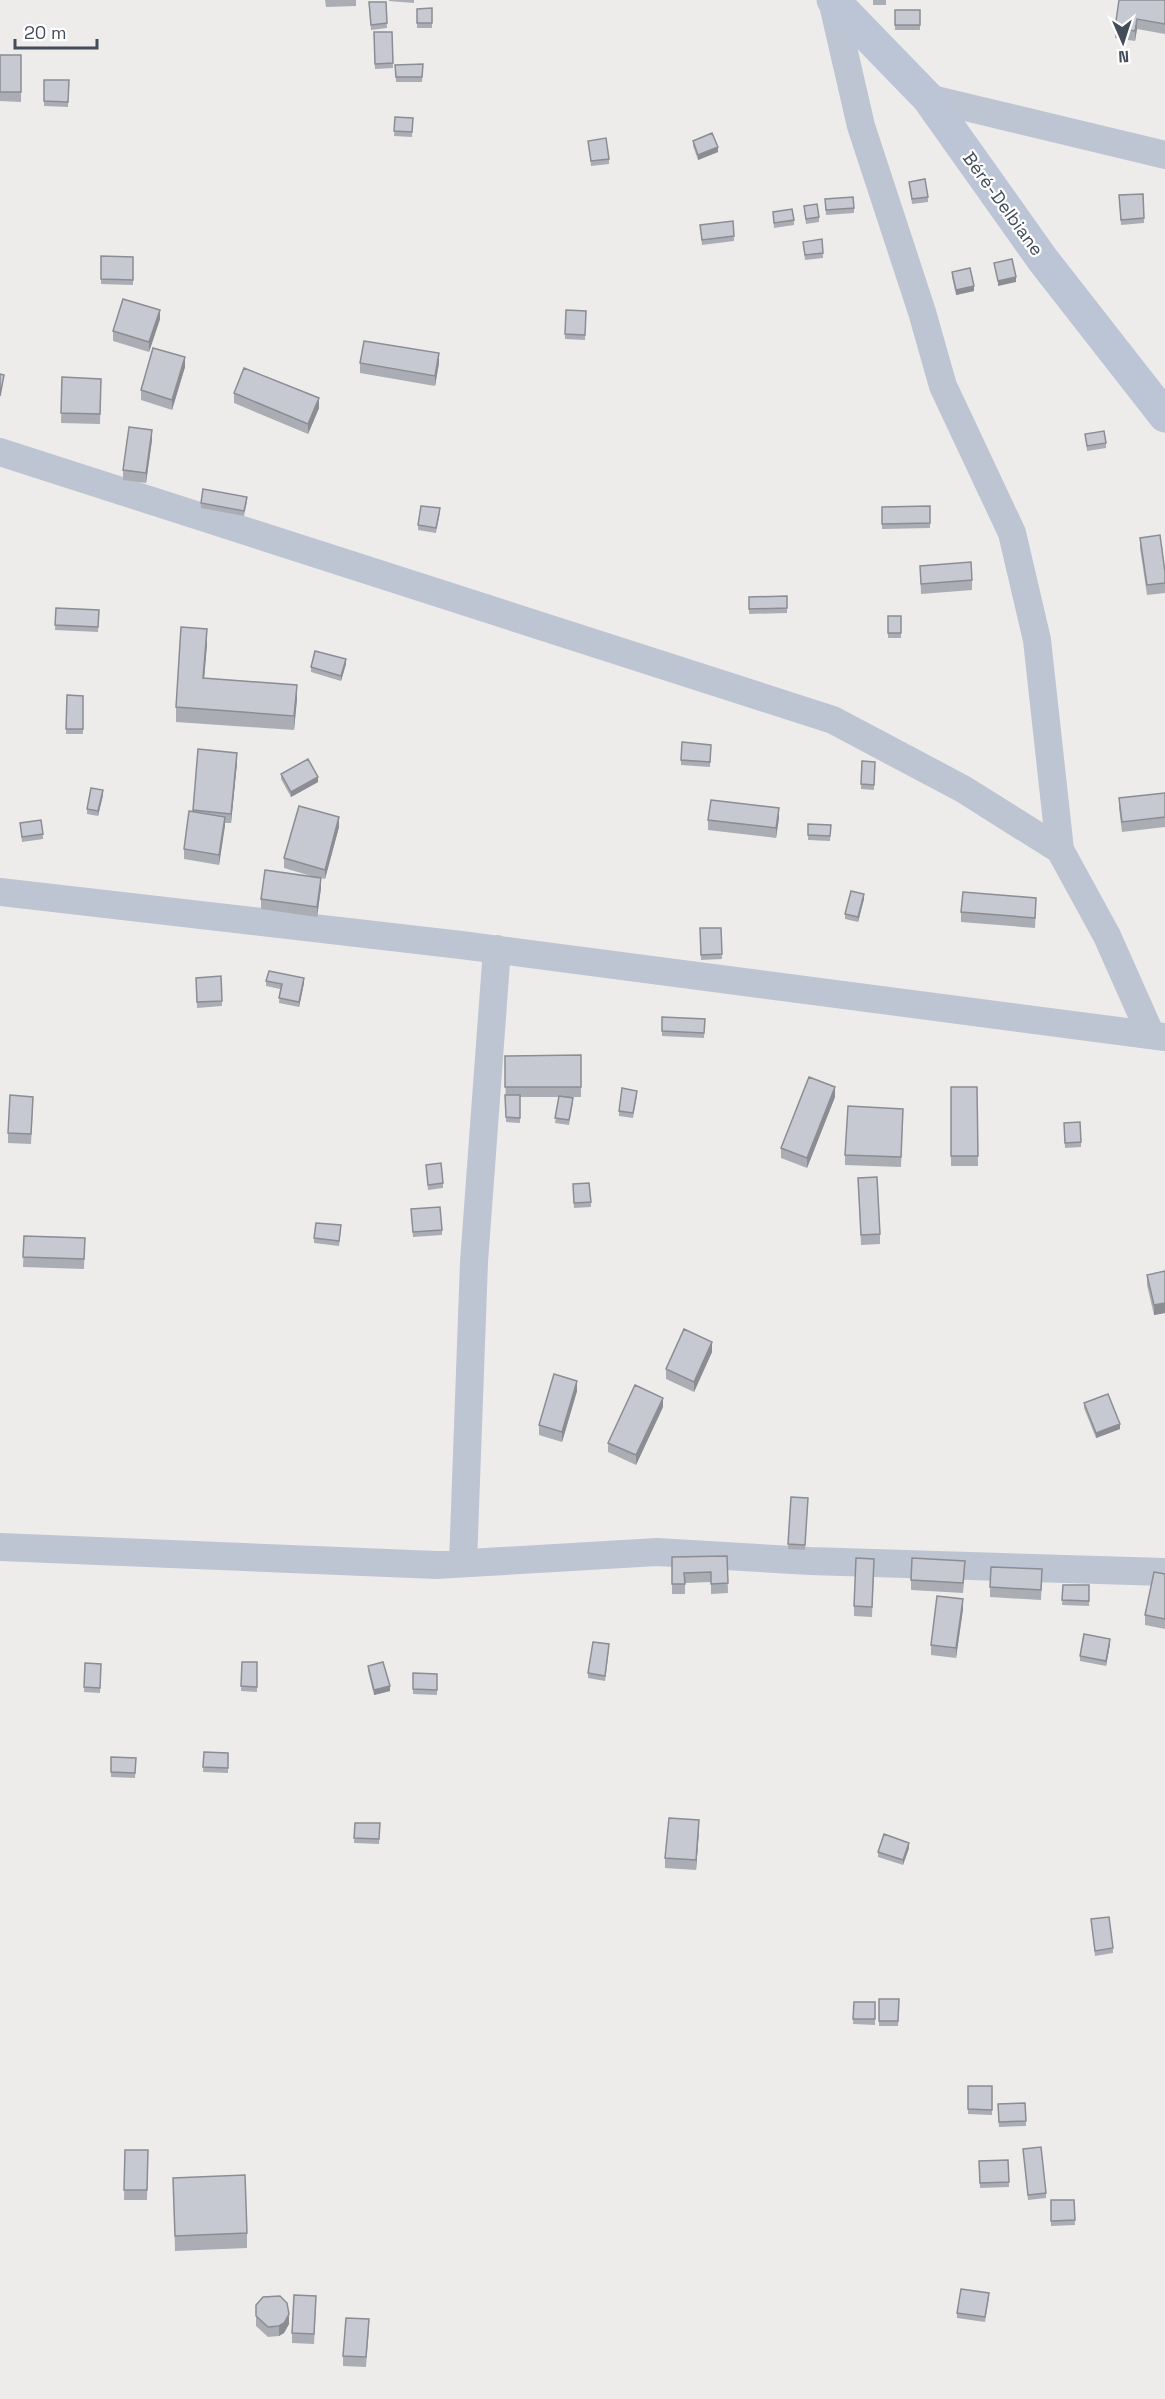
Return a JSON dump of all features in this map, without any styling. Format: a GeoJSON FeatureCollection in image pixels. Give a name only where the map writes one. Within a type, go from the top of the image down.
{"type":"FeatureCollection","features":[{"type":"Feature","properties":{"kind":"street","name":"Béré-Delbiane"},"geometry":{"type":"LineString","coordinates":[[832,0],[927,98],[1043,260],[1165,416]]}},
{"type":"Feature","properties":{"kind":"street"},"geometry":{"type":"LineString","coordinates":[[832,0],[861,126],[922,312],[943,386],[1012,533],[1037,640],[1060,850],[1158,1036]]}},
{"type":"Feature","properties":{"kind":"street"},"geometry":{"type":"LineString","coordinates":[[927,98],[1165,154]]}},
{"type":"Feature","properties":{"kind":"street"},"geometry":{"type":"LineString","coordinates":[[0,452],[833,720],[963,789],[1060,850]]}},
{"type":"Feature","properties":{"kind":"street"},"geometry":{"type":"LineString","coordinates":[[0,892],[497,949],[1158,1036]]}},
{"type":"Feature","properties":{"kind":"street"},"geometry":{"type":"LineString","coordinates":[[463,1563],[474,1262],[497,949]]}},
{"type":"Feature","properties":{"kind":"street"},"geometry":{"type":"LineString","coordinates":[[0,1547],[436,1565],[657,1552],[810,1561],[1165,1572]]}},
{"type":"Feature","properties":{"kind":"building"},"geometry":{"type":"Polygon","coordinates":[[[1119,0],[1165,0],[1165,24],[1137,19],[1135,31],[1115,28],[1119,0]]]}},
{"type":"Feature","properties":{"kind":"building"},"geometry":{"type":"Polygon","coordinates":[[[369,2],[386,2],[387,23],[371,25],[369,2]]]}},
{"type":"Feature","properties":{"kind":"building"},"geometry":{"type":"Polygon","coordinates":[[[432,8],[432,23],[417,23],[417,9],[432,8]]]}},
{"type":"Feature","properties":{"kind":"building"},"geometry":{"type":"Polygon","coordinates":[[[895,10],[920,10],[920,25],[895,25],[895,10]]]}},
{"type":"Feature","properties":{"kind":"building"},"geometry":{"type":"Polygon","coordinates":[[[374,32],[392,32],[393,63],[375,64],[374,32]]]}},
{"type":"Feature","properties":{"kind":"building"},"geometry":{"type":"Polygon","coordinates":[[[0,55],[21,55],[21,92],[0,92],[0,55]]]}},
{"type":"Feature","properties":{"kind":"building"},"geometry":{"type":"Polygon","coordinates":[[[423,64],[422,77],[396,77],[395,65],[423,64]]]}},
{"type":"Feature","properties":{"kind":"building"},"geometry":{"type":"Polygon","coordinates":[[[44,80],[69,80],[68,102],[44,101],[44,80]]]}},
{"type":"Feature","properties":{"kind":"building"},"geometry":{"type":"Polygon","coordinates":[[[395,117],[413,118],[412,132],[394,131],[395,117]]]}},
{"type":"Feature","properties":{"kind":"building"},"geometry":{"type":"Polygon","coordinates":[[[712,133],[718,147],[698,155],[693,141],[712,133]]]}},
{"type":"Feature","properties":{"kind":"building"},"geometry":{"type":"Polygon","coordinates":[[[606,138],[609,159],[591,161],[588,141],[606,138]]]}},
{"type":"Feature","properties":{"kind":"building"},"geometry":{"type":"Polygon","coordinates":[[[925,179],[928,197],[912,199],[909,182],[925,179]]]}},
{"type":"Feature","properties":{"kind":"building"},"geometry":{"type":"Polygon","coordinates":[[[1143,194],[1144,218],[1121,220],[1119,195],[1143,194]]]}},
{"type":"Feature","properties":{"kind":"building"},"geometry":{"type":"Polygon","coordinates":[[[853,197],[854,208],[826,210],[825,199],[853,197]]]}},
{"type":"Feature","properties":{"kind":"building"},"geometry":{"type":"Polygon","coordinates":[[[817,204],[819,217],[806,219],[804,206],[817,204]]]}},
{"type":"Feature","properties":{"kind":"building"},"geometry":{"type":"Polygon","coordinates":[[[792,209],[794,220],[774,223],[773,212],[792,209]]]}},
{"type":"Feature","properties":{"kind":"building"},"geometry":{"type":"Polygon","coordinates":[[[733,221],[734,236],[702,240],[700,225],[733,221]]]}},
{"type":"Feature","properties":{"kind":"building"},"geometry":{"type":"Polygon","coordinates":[[[822,239],[823,253],[805,255],[803,242],[822,239]]]}},
{"type":"Feature","properties":{"kind":"building"},"geometry":{"type":"Polygon","coordinates":[[[101,256],[133,257],[133,280],[101,279],[101,256]]]}},
{"type":"Feature","properties":{"kind":"building"},"geometry":{"type":"Polygon","coordinates":[[[1012,259],[1016,277],[998,281],[994,263],[1012,259]]]}},
{"type":"Feature","properties":{"kind":"building"},"geometry":{"type":"Polygon","coordinates":[[[970,268],[974,286],[956,290],[952,272],[970,268]]]}},
{"type":"Feature","properties":{"kind":"building"},"geometry":{"type":"Polygon","coordinates":[[[123,299],[160,310],[149,342],[113,331],[123,299]]]}},
{"type":"Feature","properties":{"kind":"building"},"geometry":{"type":"Polygon","coordinates":[[[566,310],[586,311],[585,335],[565,334],[566,310]]]}},
{"type":"Feature","properties":{"kind":"building"},"geometry":{"type":"Polygon","coordinates":[[[364,341],[439,353],[435,376],[360,363],[364,341]]]}},
{"type":"Feature","properties":{"kind":"building"},"geometry":{"type":"Polygon","coordinates":[[[153,348],[185,357],[172,400],[141,390],[153,348]]]}},
{"type":"Feature","properties":{"kind":"building"},"geometry":{"type":"Polygon","coordinates":[[[244,368],[319,398],[308,424],[234,393],[244,368]]]}},
{"type":"Feature","properties":{"kind":"building"},"geometry":{"type":"Polygon","coordinates":[[[0,374],[4,375],[0,396],[0,374]]]}},
{"type":"Feature","properties":{"kind":"building"},"geometry":{"type":"Polygon","coordinates":[[[62,377],[101,379],[100,414],[61,413],[62,377]]]}},
{"type":"Feature","properties":{"kind":"building"},"geometry":{"type":"Polygon","coordinates":[[[129,427],[152,430],[146,473],[123,470],[129,427]]]}},
{"type":"Feature","properties":{"kind":"building"},"geometry":{"type":"Polygon","coordinates":[[[1104,431],[1106,443],[1087,446],[1085,434],[1104,431]]]}},
{"type":"Feature","properties":{"kind":"building"},"geometry":{"type":"Polygon","coordinates":[[[203,489],[247,497],[244,511],[201,503],[203,489]]]}},
{"type":"Feature","properties":{"kind":"building"},"geometry":{"type":"Polygon","coordinates":[[[421,506],[440,508],[436,528],[418,525],[421,506]]]}},
{"type":"Feature","properties":{"kind":"building"},"geometry":{"type":"Polygon","coordinates":[[[930,506],[930,523],[882,524],[882,507],[930,506]]]}},
{"type":"Feature","properties":{"kind":"building"},"geometry":{"type":"Polygon","coordinates":[[[1160,535],[1165,583],[1147,585],[1140,538],[1160,535]]]}},
{"type":"Feature","properties":{"kind":"building"},"geometry":{"type":"Polygon","coordinates":[[[971,562],[972,580],[921,584],[920,566],[971,562]]]}},
{"type":"Feature","properties":{"kind":"building"},"geometry":{"type":"Polygon","coordinates":[[[787,596],[787,608],[749,609],[749,597],[787,596]]]}},
{"type":"Feature","properties":{"kind":"building"},"geometry":{"type":"Polygon","coordinates":[[[56,608],[99,610],[98,627],[55,625],[56,608]]]}},
{"type":"Feature","properties":{"kind":"building"},"geometry":{"type":"Polygon","coordinates":[[[888,616],[901,616],[901,633],[888,633],[888,616]]]}},
{"type":"Feature","properties":{"kind":"building"},"geometry":{"type":"Polygon","coordinates":[[[181,627],[207,629],[203,678],[297,685],[294,716],[176,707],[181,627]]]}},
{"type":"Feature","properties":{"kind":"building"},"geometry":{"type":"Polygon","coordinates":[[[315,651],[346,659],[341,676],[311,667],[315,651]]]}},
{"type":"Feature","properties":{"kind":"building"},"geometry":{"type":"Polygon","coordinates":[[[67,695],[83,696],[83,729],[66,729],[67,695]]]}},
{"type":"Feature","properties":{"kind":"building"},"geometry":{"type":"Polygon","coordinates":[[[682,742],[711,745],[710,762],[681,760],[682,742]]]}},
{"type":"Feature","properties":{"kind":"building"},"geometry":{"type":"Polygon","coordinates":[[[198,749],[237,753],[231,814],[193,810],[198,749]]]}},
{"type":"Feature","properties":{"kind":"building"},"geometry":{"type":"Polygon","coordinates":[[[308,759],[318,777],[291,792],[281,774],[308,759]]]}},
{"type":"Feature","properties":{"kind":"building"},"geometry":{"type":"Polygon","coordinates":[[[862,761],[875,762],[874,785],[861,784],[862,761]]]}},
{"type":"Feature","properties":{"kind":"building"},"geometry":{"type":"Polygon","coordinates":[[[91,788],[103,790],[98,811],[87,809],[91,788]]]}},
{"type":"Feature","properties":{"kind":"building"},"geometry":{"type":"Polygon","coordinates":[[[1165,793],[1165,817],[1122,822],[1119,798],[1165,793]]]}},
{"type":"Feature","properties":{"kind":"building"},"geometry":{"type":"Polygon","coordinates":[[[711,800],[779,808],[776,828],[708,820],[711,800]]]}},
{"type":"Feature","properties":{"kind":"building"},"geometry":{"type":"Polygon","coordinates":[[[299,806],[339,817],[325,870],[284,858],[299,806]]]}},
{"type":"Feature","properties":{"kind":"building"},"geometry":{"type":"Polygon","coordinates":[[[189,811],[225,817],[219,855],[184,849],[189,811]]]}},
{"type":"Feature","properties":{"kind":"building"},"geometry":{"type":"Polygon","coordinates":[[[41,820],[43,834],[22,837],[20,823],[41,820]]]}},
{"type":"Feature","properties":{"kind":"building"},"geometry":{"type":"Polygon","coordinates":[[[808,824],[831,825],[830,836],[808,835],[808,824]]]}},
{"type":"Feature","properties":{"kind":"building"},"geometry":{"type":"Polygon","coordinates":[[[265,870],[321,878],[317,907],[261,899],[265,870]]]}},
{"type":"Feature","properties":{"kind":"building"},"geometry":{"type":"Polygon","coordinates":[[[851,891],[864,894],[858,917],[845,914],[851,891]]]}},
{"type":"Feature","properties":{"kind":"building"},"geometry":{"type":"Polygon","coordinates":[[[963,892],[1036,898],[1035,918],[961,912],[963,892]]]}},
{"type":"Feature","properties":{"kind":"building"},"geometry":{"type":"Polygon","coordinates":[[[700,928],[721,928],[722,954],[701,955],[700,928]]]}},
{"type":"Feature","properties":{"kind":"building"},"geometry":{"type":"Polygon","coordinates":[[[269,971],[304,978],[299,1002],[279,998],[282,984],[266,981],[269,971]]]}},
{"type":"Feature","properties":{"kind":"building"},"geometry":{"type":"Polygon","coordinates":[[[221,976],[222,1001],[197,1002],[196,978],[221,976]]]}},
{"type":"Feature","properties":{"kind":"building"},"geometry":{"type":"Polygon","coordinates":[[[662,1017],[705,1019],[704,1033],[662,1031],[662,1017]]]}},
{"type":"Feature","properties":{"kind":"building"},"geometry":{"type":"Polygon","coordinates":[[[581,1055],[581,1087],[505,1087],[505,1056],[581,1055]]]}},
{"type":"Feature","properties":{"kind":"building"},"geometry":{"type":"Polygon","coordinates":[[[809,1077],[835,1087],[807,1158],[781,1148],[809,1077]]]}},
{"type":"Feature","properties":{"kind":"building"},"geometry":{"type":"Polygon","coordinates":[[[951,1087],[977,1087],[978,1156],[951,1156],[951,1087]]]}},
{"type":"Feature","properties":{"kind":"building"},"geometry":{"type":"Polygon","coordinates":[[[622,1088],[637,1091],[633,1113],[619,1111],[622,1088]]]}},
{"type":"Feature","properties":{"kind":"building"},"geometry":{"type":"Polygon","coordinates":[[[10,1095],[33,1097],[31,1134],[8,1133],[10,1095]]]}},
{"type":"Feature","properties":{"kind":"building"},"geometry":{"type":"Polygon","coordinates":[[[505,1095],[520,1095],[520,1118],[506,1117],[505,1095]]]}},
{"type":"Feature","properties":{"kind":"building"},"geometry":{"type":"Polygon","coordinates":[[[559,1096],[573,1098],[569,1120],[555,1118],[559,1096]]]}},
{"type":"Feature","properties":{"kind":"building"},"geometry":{"type":"Polygon","coordinates":[[[848,1106],[903,1109],[901,1157],[845,1155],[848,1106]]]}},
{"type":"Feature","properties":{"kind":"building"},"geometry":{"type":"Polygon","coordinates":[[[1080,1122],[1081,1142],[1065,1143],[1064,1123],[1080,1122]]]}},
{"type":"Feature","properties":{"kind":"building"},"geometry":{"type":"Polygon","coordinates":[[[441,1163],[443,1183],[428,1185],[426,1165],[441,1163]]]}},
{"type":"Feature","properties":{"kind":"building"},"geometry":{"type":"Polygon","coordinates":[[[877,1177],[880,1234],[861,1235],[858,1178],[877,1177]]]}},
{"type":"Feature","properties":{"kind":"building"},"geometry":{"type":"Polygon","coordinates":[[[589,1183],[591,1202],[574,1203],[573,1184],[589,1183]]]}},
{"type":"Feature","properties":{"kind":"building"},"geometry":{"type":"Polygon","coordinates":[[[440,1207],[442,1230],[413,1232],[411,1209],[440,1207]]]}},
{"type":"Feature","properties":{"kind":"building"},"geometry":{"type":"Polygon","coordinates":[[[316,1223],[341,1225],[339,1241],[314,1238],[316,1223]]]}},
{"type":"Feature","properties":{"kind":"building"},"geometry":{"type":"Polygon","coordinates":[[[24,1236],[85,1238],[84,1259],[23,1257],[24,1236]]]}},
{"type":"Feature","properties":{"kind":"building"},"geometry":{"type":"Polygon","coordinates":[[[1165,1271],[1165,1303],[1154,1305],[1147,1275],[1165,1271]]]}},
{"type":"Feature","properties":{"kind":"building"},"geometry":{"type":"Polygon","coordinates":[[[684,1329],[712,1342],[694,1382],[666,1369],[684,1329]]]}},
{"type":"Feature","properties":{"kind":"building"},"geometry":{"type":"Polygon","coordinates":[[[554,1374],[577,1381],[562,1432],[539,1425],[554,1374]]]}},
{"type":"Feature","properties":{"kind":"building"},"geometry":{"type":"Polygon","coordinates":[[[635,1385],[663,1398],[636,1455],[608,1443],[635,1385]]]}},
{"type":"Feature","properties":{"kind":"building"},"geometry":{"type":"Polygon","coordinates":[[[1108,1394],[1120,1424],[1096,1433],[1084,1403],[1108,1394]]]}},
{"type":"Feature","properties":{"kind":"building"},"geometry":{"type":"Polygon","coordinates":[[[791,1497],[808,1498],[805,1545],[788,1544],[791,1497]]]}},
{"type":"Feature","properties":{"kind":"building"},"geometry":{"type":"Polygon","coordinates":[[[727,1556],[728,1583],[711,1584],[711,1572],[684,1573],[685,1584],[672,1584],[672,1557],[727,1556]]]}},
{"type":"Feature","properties":{"kind":"building"},"geometry":{"type":"Polygon","coordinates":[[[856,1558],[874,1559],[872,1607],[854,1606],[856,1558]]]}},
{"type":"Feature","properties":{"kind":"building"},"geometry":{"type":"Polygon","coordinates":[[[912,1558],[965,1561],[963,1583],[911,1580],[912,1558]]]}},
{"type":"Feature","properties":{"kind":"building"},"geometry":{"type":"Polygon","coordinates":[[[991,1567],[1042,1569],[1041,1590],[990,1587],[991,1567]]]}},
{"type":"Feature","properties":{"kind":"building"},"geometry":{"type":"Polygon","coordinates":[[[1154,1572],[1165,1574],[1165,1619],[1145,1615],[1154,1572]]]}},
{"type":"Feature","properties":{"kind":"building"},"geometry":{"type":"Polygon","coordinates":[[[1063,1585],[1089,1585],[1089,1601],[1062,1600],[1063,1585]]]}},
{"type":"Feature","properties":{"kind":"building"},"geometry":{"type":"Polygon","coordinates":[[[937,1596],[963,1599],[956,1648],[931,1645],[937,1596]]]}},
{"type":"Feature","properties":{"kind":"building"},"geometry":{"type":"Polygon","coordinates":[[[1084,1634],[1110,1639],[1106,1661],[1080,1656],[1084,1634]]]}},
{"type":"Feature","properties":{"kind":"building"},"geometry":{"type":"Polygon","coordinates":[[[593,1642],[609,1644],[605,1676],[588,1673],[593,1642]]]}},
{"type":"Feature","properties":{"kind":"building"},"geometry":{"type":"Polygon","coordinates":[[[242,1662],[257,1662],[257,1687],[241,1686],[242,1662]]]}},
{"type":"Feature","properties":{"kind":"building"},"geometry":{"type":"Polygon","coordinates":[[[383,1662],[390,1686],[374,1690],[368,1666],[383,1662]]]}},
{"type":"Feature","properties":{"kind":"building"},"geometry":{"type":"Polygon","coordinates":[[[85,1663],[101,1664],[100,1688],[84,1687],[85,1663]]]}},
{"type":"Feature","properties":{"kind":"building"},"geometry":{"type":"Polygon","coordinates":[[[413,1673],[437,1674],[437,1690],[413,1689],[413,1673]]]}},
{"type":"Feature","properties":{"kind":"building"},"geometry":{"type":"Polygon","coordinates":[[[204,1752],[228,1753],[228,1768],[203,1767],[204,1752]]]}},
{"type":"Feature","properties":{"kind":"building"},"geometry":{"type":"Polygon","coordinates":[[[111,1757],[136,1758],[135,1773],[111,1772],[111,1757]]]}},
{"type":"Feature","properties":{"kind":"building"},"geometry":{"type":"Polygon","coordinates":[[[669,1818],[699,1820],[696,1860],[665,1858],[669,1818]]]}},
{"type":"Feature","properties":{"kind":"building"},"geometry":{"type":"Polygon","coordinates":[[[355,1823],[380,1823],[379,1839],[354,1838],[355,1823]]]}},
{"type":"Feature","properties":{"kind":"building"},"geometry":{"type":"Polygon","coordinates":[[[884,1834],[909,1843],[903,1860],[878,1852],[884,1834]]]}},
{"type":"Feature","properties":{"kind":"building"},"geometry":{"type":"Polygon","coordinates":[[[1109,1917],[1113,1948],[1095,1951],[1091,1919],[1109,1917]]]}},
{"type":"Feature","properties":{"kind":"building"},"geometry":{"type":"Polygon","coordinates":[[[879,1999],[899,1999],[898,2021],[879,2021],[879,1999]]]}},
{"type":"Feature","properties":{"kind":"building"},"geometry":{"type":"Polygon","coordinates":[[[854,2002],[875,2002],[875,2019],[853,2019],[854,2002]]]}},
{"type":"Feature","properties":{"kind":"building"},"geometry":{"type":"Polygon","coordinates":[[[968,2086],[992,2086],[992,2110],[968,2109],[968,2086]]]}},
{"type":"Feature","properties":{"kind":"building"},"geometry":{"type":"Polygon","coordinates":[[[1025,2103],[1026,2121],[999,2122],[998,2104],[1025,2103]]]}},
{"type":"Feature","properties":{"kind":"building"},"geometry":{"type":"Polygon","coordinates":[[[1041,2147],[1046,2193],[1028,2195],[1023,2149],[1041,2147]]]}},
{"type":"Feature","properties":{"kind":"building"},"geometry":{"type":"Polygon","coordinates":[[[125,2150],[148,2150],[147,2190],[124,2190],[125,2150]]]}},
{"type":"Feature","properties":{"kind":"building"},"geometry":{"type":"Polygon","coordinates":[[[1008,2160],[1009,2182],[980,2183],[979,2161],[1008,2160]]]}},
{"type":"Feature","properties":{"kind":"building"},"geometry":{"type":"Polygon","coordinates":[[[245,2175],[247,2233],[175,2236],[173,2178],[245,2175]]]}},
{"type":"Feature","properties":{"kind":"building"},"geometry":{"type":"Polygon","coordinates":[[[1051,2200],[1074,2200],[1075,2220],[1051,2221],[1051,2200]]]}},
{"type":"Feature","properties":{"kind":"building"},"geometry":{"type":"Polygon","coordinates":[[[961,2289],[989,2293],[985,2317],[957,2313],[961,2289]]]}},
{"type":"Feature","properties":{"kind":"building"},"geometry":{"type":"Polygon","coordinates":[[[294,2295],[316,2296],[314,2334],[292,2333],[294,2295]]]}},
{"type":"Feature","properties":{"kind":"building"},"geometry":{"type":"Polygon","coordinates":[[[280,2296],[287,2303],[289,2314],[284,2323],[268,2327],[256,2316],[256,2305],[263,2297],[280,2296]]]}},
{"type":"Feature","properties":{"kind":"building"},"geometry":{"type":"Polygon","coordinates":[[[346,2318],[369,2319],[366,2357],[343,2356],[346,2318]]]}}]}
